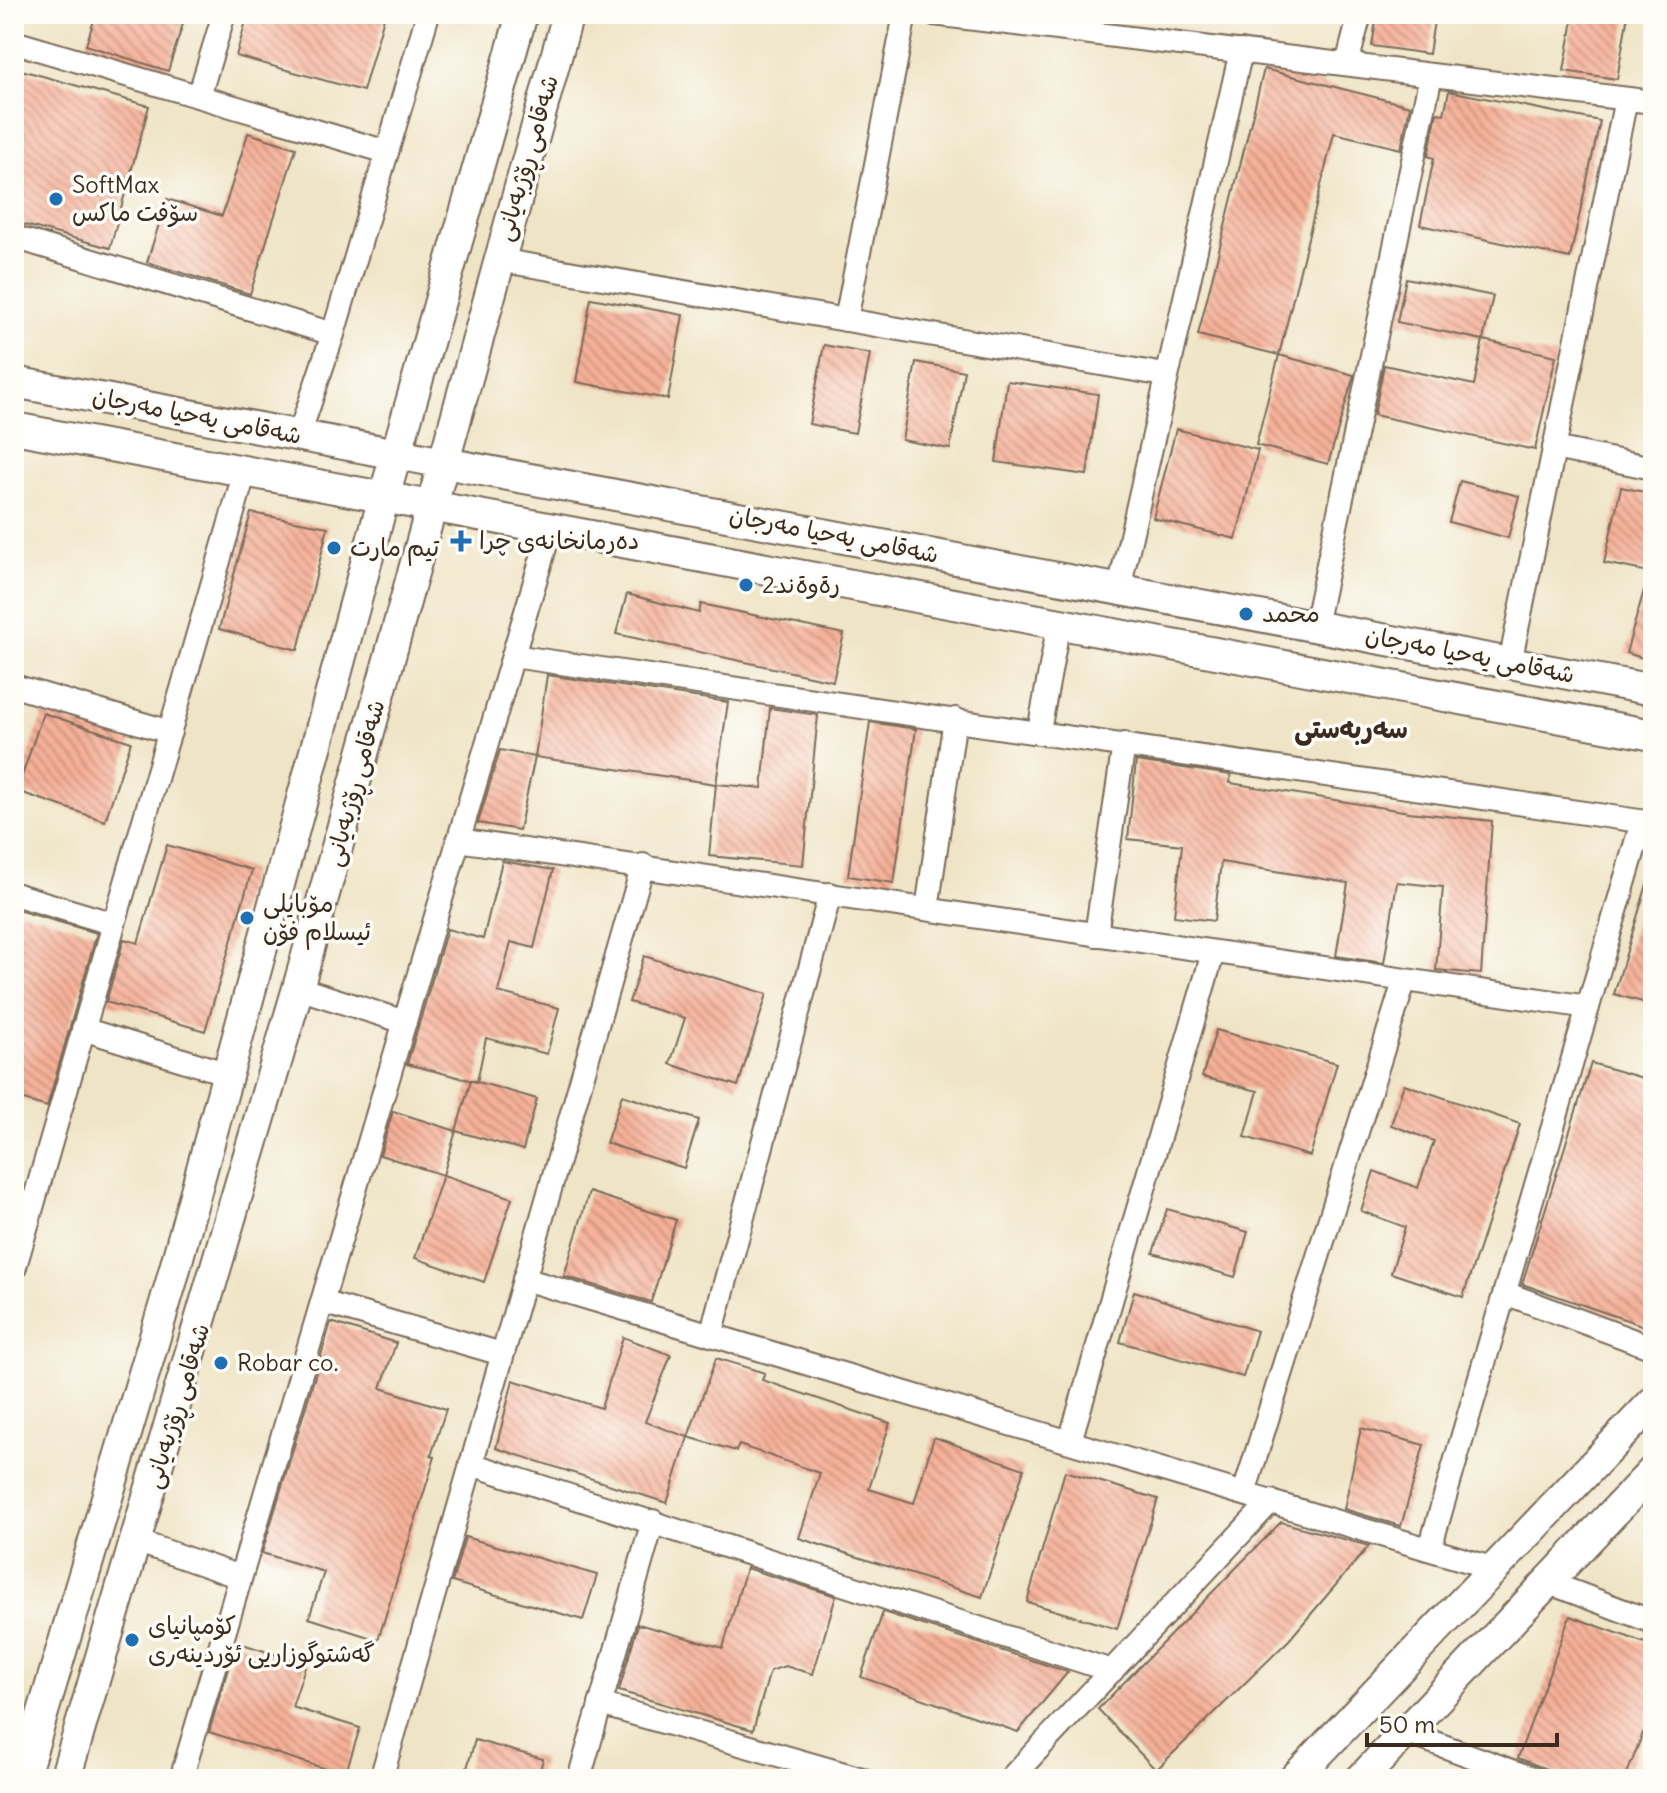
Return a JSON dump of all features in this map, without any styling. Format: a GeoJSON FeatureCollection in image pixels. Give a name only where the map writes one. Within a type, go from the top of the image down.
{"type":"FeatureCollection","features":[{"type":"Feature","properties":{"kind":"street"},"geometry":{"type":"LineString","coordinates":[[199,96],[224,14]]}},
{"type":"Feature","properties":{"kind":"street"},"geometry":{"type":"LineString","coordinates":[[299,435],[333,334],[428,14]]}},
{"type":"Feature","properties":{"kind":"street","name":"شەقامی ڕۆژبەیانی"},"geometry":{"type":"LineString","coordinates":[[23,1779],[171,1283],[396,453],[522,14]]}},
{"type":"Feature","properties":{"kind":"street","name":"شەقامی ڕۆژبەیانی"},"geometry":{"type":"LineString","coordinates":[[65,1779],[211,1294],[568,14]]}},
{"type":"Feature","properties":{"kind":"street"},"geometry":{"type":"LineString","coordinates":[[846,320],[905,14]]}},
{"type":"Feature","properties":{"kind":"street"},"geometry":{"type":"LineString","coordinates":[[934,14],[1653,102]]}},
{"type":"Feature","properties":{"kind":"street"},"geometry":{"type":"LineString","coordinates":[[1347,64],[1360,14]]}},
{"type":"Feature","properties":{"kind":"street"},"geometry":{"type":"LineString","coordinates":[[14,42],[387,152]]}},
{"type":"Feature","properties":{"kind":"street"},"geometry":{"type":"LineString","coordinates":[[1119,589],[1165,375],[1241,51]]}},
{"type":"Feature","properties":{"kind":"street"},"geometry":{"type":"LineString","coordinates":[[1315,626],[1431,75]]}},
{"type":"Feature","properties":{"kind":"street"},"geometry":{"type":"LineString","coordinates":[[1510,663],[1626,99]]}},
{"type":"Feature","properties":{"kind":"street"},"geometry":{"type":"LineString","coordinates":[[14,237],[333,334]]}},
{"type":"Feature","properties":{"kind":"street"},"geometry":{"type":"LineString","coordinates":[[499,260],[1165,375]]}},
{"type":"Feature","properties":{"kind":"street","name":"شەقامی یەحیا مەرجان"},"geometry":{"type":"LineString","coordinates":[[14,382],[1653,690]]}},
{"type":"Feature","properties":{"kind":"street","name":"شەقامی یەحیا مەرجان"},"geometry":{"type":"LineString","coordinates":[[14,428],[1653,735]]}},
{"type":"Feature","properties":{"kind":"street"},"geometry":{"type":"LineString","coordinates":[[1554,448],[1653,468]]}},
{"type":"Feature","properties":{"kind":"street"},"geometry":{"type":"LineString","coordinates":[[14,1270],[245,471]]}},
{"type":"Feature","properties":{"kind":"street"},"geometry":{"type":"LineString","coordinates":[[181,1779],[551,527]]}},
{"type":"Feature","properties":{"kind":"street"},"geometry":{"type":"LineString","coordinates":[[1226,654],[1236,611]]}},
{"type":"Feature","properties":{"kind":"street"},"geometry":{"type":"LineString","coordinates":[[1039,731],[1059,623]]}},
{"type":"Feature","properties":{"kind":"street"},"geometry":{"type":"LineString","coordinates":[[513,656],[1647,822],[1588,1007],[1430,1548]]}},
{"type":"Feature","properties":{"kind":"street"},"geometry":{"type":"LineString","coordinates":[[14,686],[170,732]]}},
{"type":"Feature","properties":{"kind":"street"},"geometry":{"type":"LineString","coordinates":[[927,909],[955,719]]}},
{"type":"Feature","properties":{"kind":"street"},"geometry":{"type":"LineString","coordinates":[[1096,935],[1124,744]]}},
{"type":"Feature","properties":{"kind":"street"},"geometry":{"type":"LineString","coordinates":[[458,840],[1588,1007]]}},
{"type":"Feature","properties":{"kind":"street"},"geometry":{"type":"LineString","coordinates":[[381,1779],[643,865]]}},
{"type":"Feature","properties":{"kind":"street"},"geometry":{"type":"LineString","coordinates":[[14,894],[114,924]]}},
{"type":"Feature","properties":{"kind":"street"},"geometry":{"type":"LineString","coordinates":[[711,1335],[830,894]]}},
{"type":"Feature","properties":{"kind":"street"},"geometry":{"type":"LineString","coordinates":[[1070,1441],[1213,953]]}},
{"type":"Feature","properties":{"kind":"street"},"geometry":{"type":"LineString","coordinates":[[1244,1493],[1404,982]]}},
{"type":"Feature","properties":{"kind":"street"},"geometry":{"type":"LineString","coordinates":[[298,988],[405,1022]]}},
{"type":"Feature","properties":{"kind":"street"},"geometry":{"type":"LineString","coordinates":[[83,1029],[228,1074]]}},
{"type":"Feature","properties":{"kind":"street"},"geometry":{"type":"LineString","coordinates":[[524,1279],[1495,1569]]}},
{"type":"Feature","properties":{"kind":"street"},"geometry":{"type":"LineString","coordinates":[[171,1283],[211,1294]]}},
{"type":"Feature","properties":{"kind":"street"},"geometry":{"type":"LineString","coordinates":[[1505,1293],[1653,1348]]}},
{"type":"Feature","properties":{"kind":"street"},"geometry":{"type":"LineString","coordinates":[[322,1302],[502,1354]]}},
{"type":"Feature","properties":{"kind":"street"},"geometry":{"type":"LineString","coordinates":[[1294,1779],[1653,1402]]}},
{"type":"Feature","properties":{"kind":"street"},"geometry":{"type":"LineString","coordinates":[[471,1464],[1112,1671]]}},
{"type":"Feature","properties":{"kind":"street"},"geometry":{"type":"LineString","coordinates":[[1361,1779],[1653,1471]]}},
{"type":"Feature","properties":{"kind":"street"},"geometry":{"type":"LineString","coordinates":[[1010,1779],[1271,1501]]}},
{"type":"Feature","properties":{"kind":"street"},"geometry":{"type":"LineString","coordinates":[[579,1779],[653,1521]]}},
{"type":"Feature","properties":{"kind":"street"},"geometry":{"type":"LineString","coordinates":[[136,1541],[240,1577]]}},
{"type":"Feature","properties":{"kind":"street"},"geometry":{"type":"LineString","coordinates":[[1547,1582],[1653,1622]]}},
{"type":"Feature","properties":{"kind":"street"},"geometry":{"type":"LineString","coordinates":[[1428,1638],[1462,1672]]}},
{"type":"Feature","properties":{"kind":"street"},"geometry":{"type":"LineString","coordinates":[[600,1704],[862,1779]]}},
{"type":"Feature","properties":{"kind":"street"},"geometry":{"type":"LineString","coordinates":[[1405,1732],[1534,1779]]}},
{"type":"Feature","properties":{"kind":"building"},"geometry":{"type":"Polygon","coordinates":[[[96,14],[186,14],[168,71],[86,45],[96,14]]]}},
{"type":"Feature","properties":{"kind":"building"},"geometry":{"type":"Polygon","coordinates":[[[248,14],[267,14],[304,23],[307,14],[385,14],[363,91],[236,56],[248,14]]]}},
{"type":"Feature","properties":{"kind":"building"},"geometry":{"type":"Polygon","coordinates":[[[1377,14],[1435,14],[1429,54],[1372,46],[1377,14]]]}},
{"type":"Feature","properties":{"kind":"building"},"geometry":{"type":"Polygon","coordinates":[[[1574,14],[1628,14],[1617,79],[1564,71],[1574,14]]]}},
{"type":"Feature","properties":{"kind":"building"},"geometry":{"type":"Polygon","coordinates":[[[14,68],[149,106],[110,248],[14,222],[14,68]]]}},
{"type":"Feature","properties":{"kind":"building"},"geometry":{"type":"Polygon","coordinates":[[[1264,69],[1410,106],[1401,149],[1334,133],[1279,355],[1198,335],[1264,69]]]}},
{"type":"Feature","properties":{"kind":"building"},"geometry":{"type":"Polygon","coordinates":[[[1449,91],[1600,121],[1570,258],[1420,225],[1434,158],[1428,156],[1437,113],[1444,114],[1449,91]]]}},
{"type":"Feature","properties":{"kind":"building"},"geometry":{"type":"Polygon","coordinates":[[[248,133],[296,148],[250,294],[147,262],[167,199],[222,216],[248,133]]]}},
{"type":"Feature","properties":{"kind":"building"},"geometry":{"type":"Polygon","coordinates":[[[1406,278],[1493,296],[1483,340],[1397,322],[1406,278]]]}},
{"type":"Feature","properties":{"kind":"building"},"geometry":{"type":"Polygon","coordinates":[[[591,298],[683,315],[668,399],[576,382],[591,298]]]}},
{"type":"Feature","properties":{"kind":"building"},"geometry":{"type":"Polygon","coordinates":[[[1483,340],[1556,356],[1535,450],[1374,415],[1384,365],[1474,385],[1483,340]]]}},
{"type":"Feature","properties":{"kind":"building"},"geometry":{"type":"Polygon","coordinates":[[[824,345],[870,354],[855,433],[809,424],[824,345]]]}},
{"type":"Feature","properties":{"kind":"building"},"geometry":{"type":"Polygon","coordinates":[[[1279,355],[1354,375],[1328,464],[1256,445],[1279,355]]]}},
{"type":"Feature","properties":{"kind":"building"},"geometry":{"type":"Polygon","coordinates":[[[916,362],[964,371],[950,449],[902,440],[916,362]]]}},
{"type":"Feature","properties":{"kind":"building"},"geometry":{"type":"Polygon","coordinates":[[[1007,381],[1098,394],[1087,475],[996,462],[1007,381]]]}},
{"type":"Feature","properties":{"kind":"building"},"geometry":{"type":"Polygon","coordinates":[[[1176,429],[1258,450],[1236,539],[1153,518],[1176,429]]]}},
{"type":"Feature","properties":{"kind":"building"},"geometry":{"type":"Polygon","coordinates":[[[1460,481],[1519,496],[1508,538],[1449,522],[1460,481]]]}},
{"type":"Feature","properties":{"kind":"building"},"geometry":{"type":"Polygon","coordinates":[[[1621,487],[1653,494],[1653,552],[1649,572],[1604,563],[1621,487]]]}},
{"type":"Feature","properties":{"kind":"building"},"geometry":{"type":"Polygon","coordinates":[[[251,513],[328,527],[298,650],[219,629],[251,513]]]}},
{"type":"Feature","properties":{"kind":"building"},"geometry":{"type":"Polygon","coordinates":[[[1647,580],[1653,580],[1653,661],[1626,653],[1647,580]]]}},
{"type":"Feature","properties":{"kind":"building"},"geometry":{"type":"Polygon","coordinates":[[[627,594],[699,613],[701,604],[844,634],[833,681],[616,634],[627,594]]]}},
{"type":"Feature","properties":{"kind":"building"},"geometry":{"type":"Polygon","coordinates":[[[547,675],[728,702],[716,784],[535,757],[547,675]]]}},
{"type":"Feature","properties":{"kind":"building"},"geometry":{"type":"Polygon","coordinates":[[[770,708],[818,715],[803,865],[709,856],[716,784],[762,788],[770,708]]]}},
{"type":"Feature","properties":{"kind":"building"},"geometry":{"type":"Polygon","coordinates":[[[43,713],[131,742],[105,821],[17,791],[43,713]]]}},
{"type":"Feature","properties":{"kind":"building"},"geometry":{"type":"Polygon","coordinates":[[[870,722],[916,729],[894,883],[848,876],[870,722]]]}},
{"type":"Feature","properties":{"kind":"building"},"geometry":{"type":"Polygon","coordinates":[[[500,750],[535,757],[519,830],[478,823],[500,750]]]}},
{"type":"Feature","properties":{"kind":"building"},"geometry":{"type":"Polygon","coordinates":[[[1136,761],[1231,775],[1230,783],[1409,812],[1492,821],[1481,974],[1436,970],[1443,887],[1397,882],[1384,963],[1336,956],[1348,883],[1221,862],[1214,921],[1174,916],[1182,845],[1128,839],[1136,761]]]}},
{"type":"Feature","properties":{"kind":"building"},"geometry":{"type":"Polygon","coordinates":[[[167,845],[252,870],[205,1031],[106,1002],[124,939],[138,943],[167,845]]]}},
{"type":"Feature","properties":{"kind":"building"},"geometry":{"type":"Polygon","coordinates":[[[502,861],[553,870],[534,948],[511,942],[498,992],[559,1008],[547,1054],[486,1038],[477,1082],[407,1064],[447,929],[483,939],[502,861]]]}},
{"type":"Feature","properties":{"kind":"building"},"geometry":{"type":"Polygon","coordinates":[[[1648,881],[1653,882],[1653,1005],[1614,994],[1648,881]]]}},
{"type":"Feature","properties":{"kind":"building"},"geometry":{"type":"Polygon","coordinates":[[[14,909],[97,933],[47,1107],[14,1097],[14,909]]]}},
{"type":"Feature","properties":{"kind":"building"},"geometry":{"type":"Polygon","coordinates":[[[644,956],[767,994],[738,1086],[670,1064],[685,1018],[629,1002],[644,956]]]}},
{"type":"Feature","properties":{"kind":"building"},"geometry":{"type":"Polygon","coordinates":[[[1216,1030],[1337,1063],[1310,1156],[1245,1137],[1258,1091],[1202,1077],[1216,1030]]]}},
{"type":"Feature","properties":{"kind":"building"},"geometry":{"type":"Polygon","coordinates":[[[1591,1063],[1653,1081],[1653,1307],[1647,1327],[1522,1284],[1591,1063]]]}},
{"type":"Feature","properties":{"kind":"building"},"geometry":{"type":"Polygon","coordinates":[[[471,1080],[537,1099],[523,1150],[456,1131],[471,1080]]]}},
{"type":"Feature","properties":{"kind":"building"},"geometry":{"type":"Polygon","coordinates":[[[1404,1084],[1520,1124],[1463,1297],[1391,1273],[1405,1227],[1361,1211],[1374,1171],[1418,1188],[1434,1141],[1391,1125],[1404,1084]]]}},
{"type":"Feature","properties":{"kind":"building"},"geometry":{"type":"Polygon","coordinates":[[[622,1095],[699,1120],[684,1168],[606,1143],[622,1095]]]}},
{"type":"Feature","properties":{"kind":"building"},"geometry":{"type":"Polygon","coordinates":[[[393,1111],[456,1131],[443,1175],[380,1155],[393,1111]]]}},
{"type":"Feature","properties":{"kind":"building"},"geometry":{"type":"Polygon","coordinates":[[[443,1175],[512,1198],[484,1282],[415,1258],[443,1175]]]}},
{"type":"Feature","properties":{"kind":"building"},"geometry":{"type":"Polygon","coordinates":[[[589,1192],[676,1220],[651,1302],[564,1276],[589,1192]]]}},
{"type":"Feature","properties":{"kind":"building"},"geometry":{"type":"Polygon","coordinates":[[[1167,1209],[1248,1232],[1235,1277],[1153,1253],[1167,1209]]]}},
{"type":"Feature","properties":{"kind":"building"},"geometry":{"type":"Polygon","coordinates":[[[1134,1291],[1257,1331],[1243,1377],[1120,1342],[1134,1291]]]}},
{"type":"Feature","properties":{"kind":"building"},"geometry":{"type":"Polygon","coordinates":[[[331,1322],[396,1343],[381,1388],[446,1409],[431,1456],[435,1457],[378,1640],[309,1618],[324,1572],[262,1553],[331,1322]]]}},
{"type":"Feature","properties":{"kind":"building"},"geometry":{"type":"Polygon","coordinates":[[[623,1337],[671,1355],[645,1422],[688,1437],[667,1503],[496,1448],[513,1380],[601,1408],[623,1337]]]}},
{"type":"Feature","properties":{"kind":"building"},"geometry":{"type":"Polygon","coordinates":[[[716,1358],[765,1373],[762,1380],[890,1423],[869,1489],[914,1503],[934,1437],[1024,1469],[982,1597],[799,1538],[820,1473],[739,1445],[736,1451],[688,1437],[716,1358]]]}},
{"type":"Feature","properties":{"kind":"building"},"geometry":{"type":"Polygon","coordinates":[[[1361,1428],[1424,1445],[1401,1526],[1344,1509],[1361,1428]]]}},
{"type":"Feature","properties":{"kind":"building"},"geometry":{"type":"Polygon","coordinates":[[[1065,1471],[1158,1499],[1117,1629],[1027,1602],[1065,1471]]]}},
{"type":"Feature","properties":{"kind":"building"},"geometry":{"type":"Polygon","coordinates":[[[1281,1522],[1369,1546],[1289,1640],[1156,1770],[1098,1709],[1281,1522]]]}},
{"type":"Feature","properties":{"kind":"building"},"geometry":{"type":"Polygon","coordinates":[[[465,1537],[597,1575],[583,1620],[452,1582],[465,1537]]]}},
{"type":"Feature","properties":{"kind":"building"},"geometry":{"type":"Polygon","coordinates":[[[746,1568],[836,1596],[813,1674],[785,1666],[770,1671],[753,1730],[619,1691],[638,1624],[723,1648],[746,1568]]]}},
{"type":"Feature","properties":{"kind":"building"},"geometry":{"type":"Polygon","coordinates":[[[883,1612],[1068,1672],[1018,1732],[861,1677],[883,1612]]]}},
{"type":"Feature","properties":{"kind":"building"},"geometry":{"type":"Polygon","coordinates":[[[1570,1616],[1653,1646],[1653,1736],[1643,1733],[1625,1779],[1572,1779],[1518,1758],[1570,1616]]]}},
{"type":"Feature","properties":{"kind":"building"},"geometry":{"type":"Polygon","coordinates":[[[236,1642],[306,1664],[292,1707],[360,1728],[345,1775],[209,1732],[236,1642]]]}},
{"type":"Feature","properties":{"kind":"building"},"geometry":{"type":"Polygon","coordinates":[[[475,1740],[543,1759],[538,1779],[464,1779],[475,1740]]]}},
{"type":"Feature","properties":{"kind":"place","name":"SoftMax سۆفت ماکس"},"geometry":{"type":"Point","coordinates":[56,199]}},
{"type":"Feature","properties":{"kind":"place","name":"دەرمانخانەی چرا"},"geometry":{"type":"Point","coordinates":[461,541]}},
{"type":"Feature","properties":{"kind":"place","name":"تیم مارت"},"geometry":{"type":"Point","coordinates":[334,548]}},
{"type":"Feature","properties":{"kind":"place","name":"رةوةند2"},"geometry":{"type":"Point","coordinates":[746,585]}},
{"type":"Feature","properties":{"kind":"place","name":"محمد"},"geometry":{"type":"Point","coordinates":[1246,614]}},
{"type":"Feature","properties":{"kind":"place","name":"مۆبایلی ئیسلام فۆن"},"geometry":{"type":"Point","coordinates":[247,918]}},
{"type":"Feature","properties":{"kind":"place","name":"Robar co."},"geometry":{"type":"Point","coordinates":[221,1363]}},
{"type":"Feature","properties":{"kind":"place","name":"کۆمپانیای گەشتوگوزاریی ئۆردینەری"},"geometry":{"type":"Point","coordinates":[132,1640]}},
{"type":"Feature","properties":{"kind":"district","name":"سه‌ربه‌ستی"},"geometry":{"type":"Point","coordinates":[1351,729]}}]}
